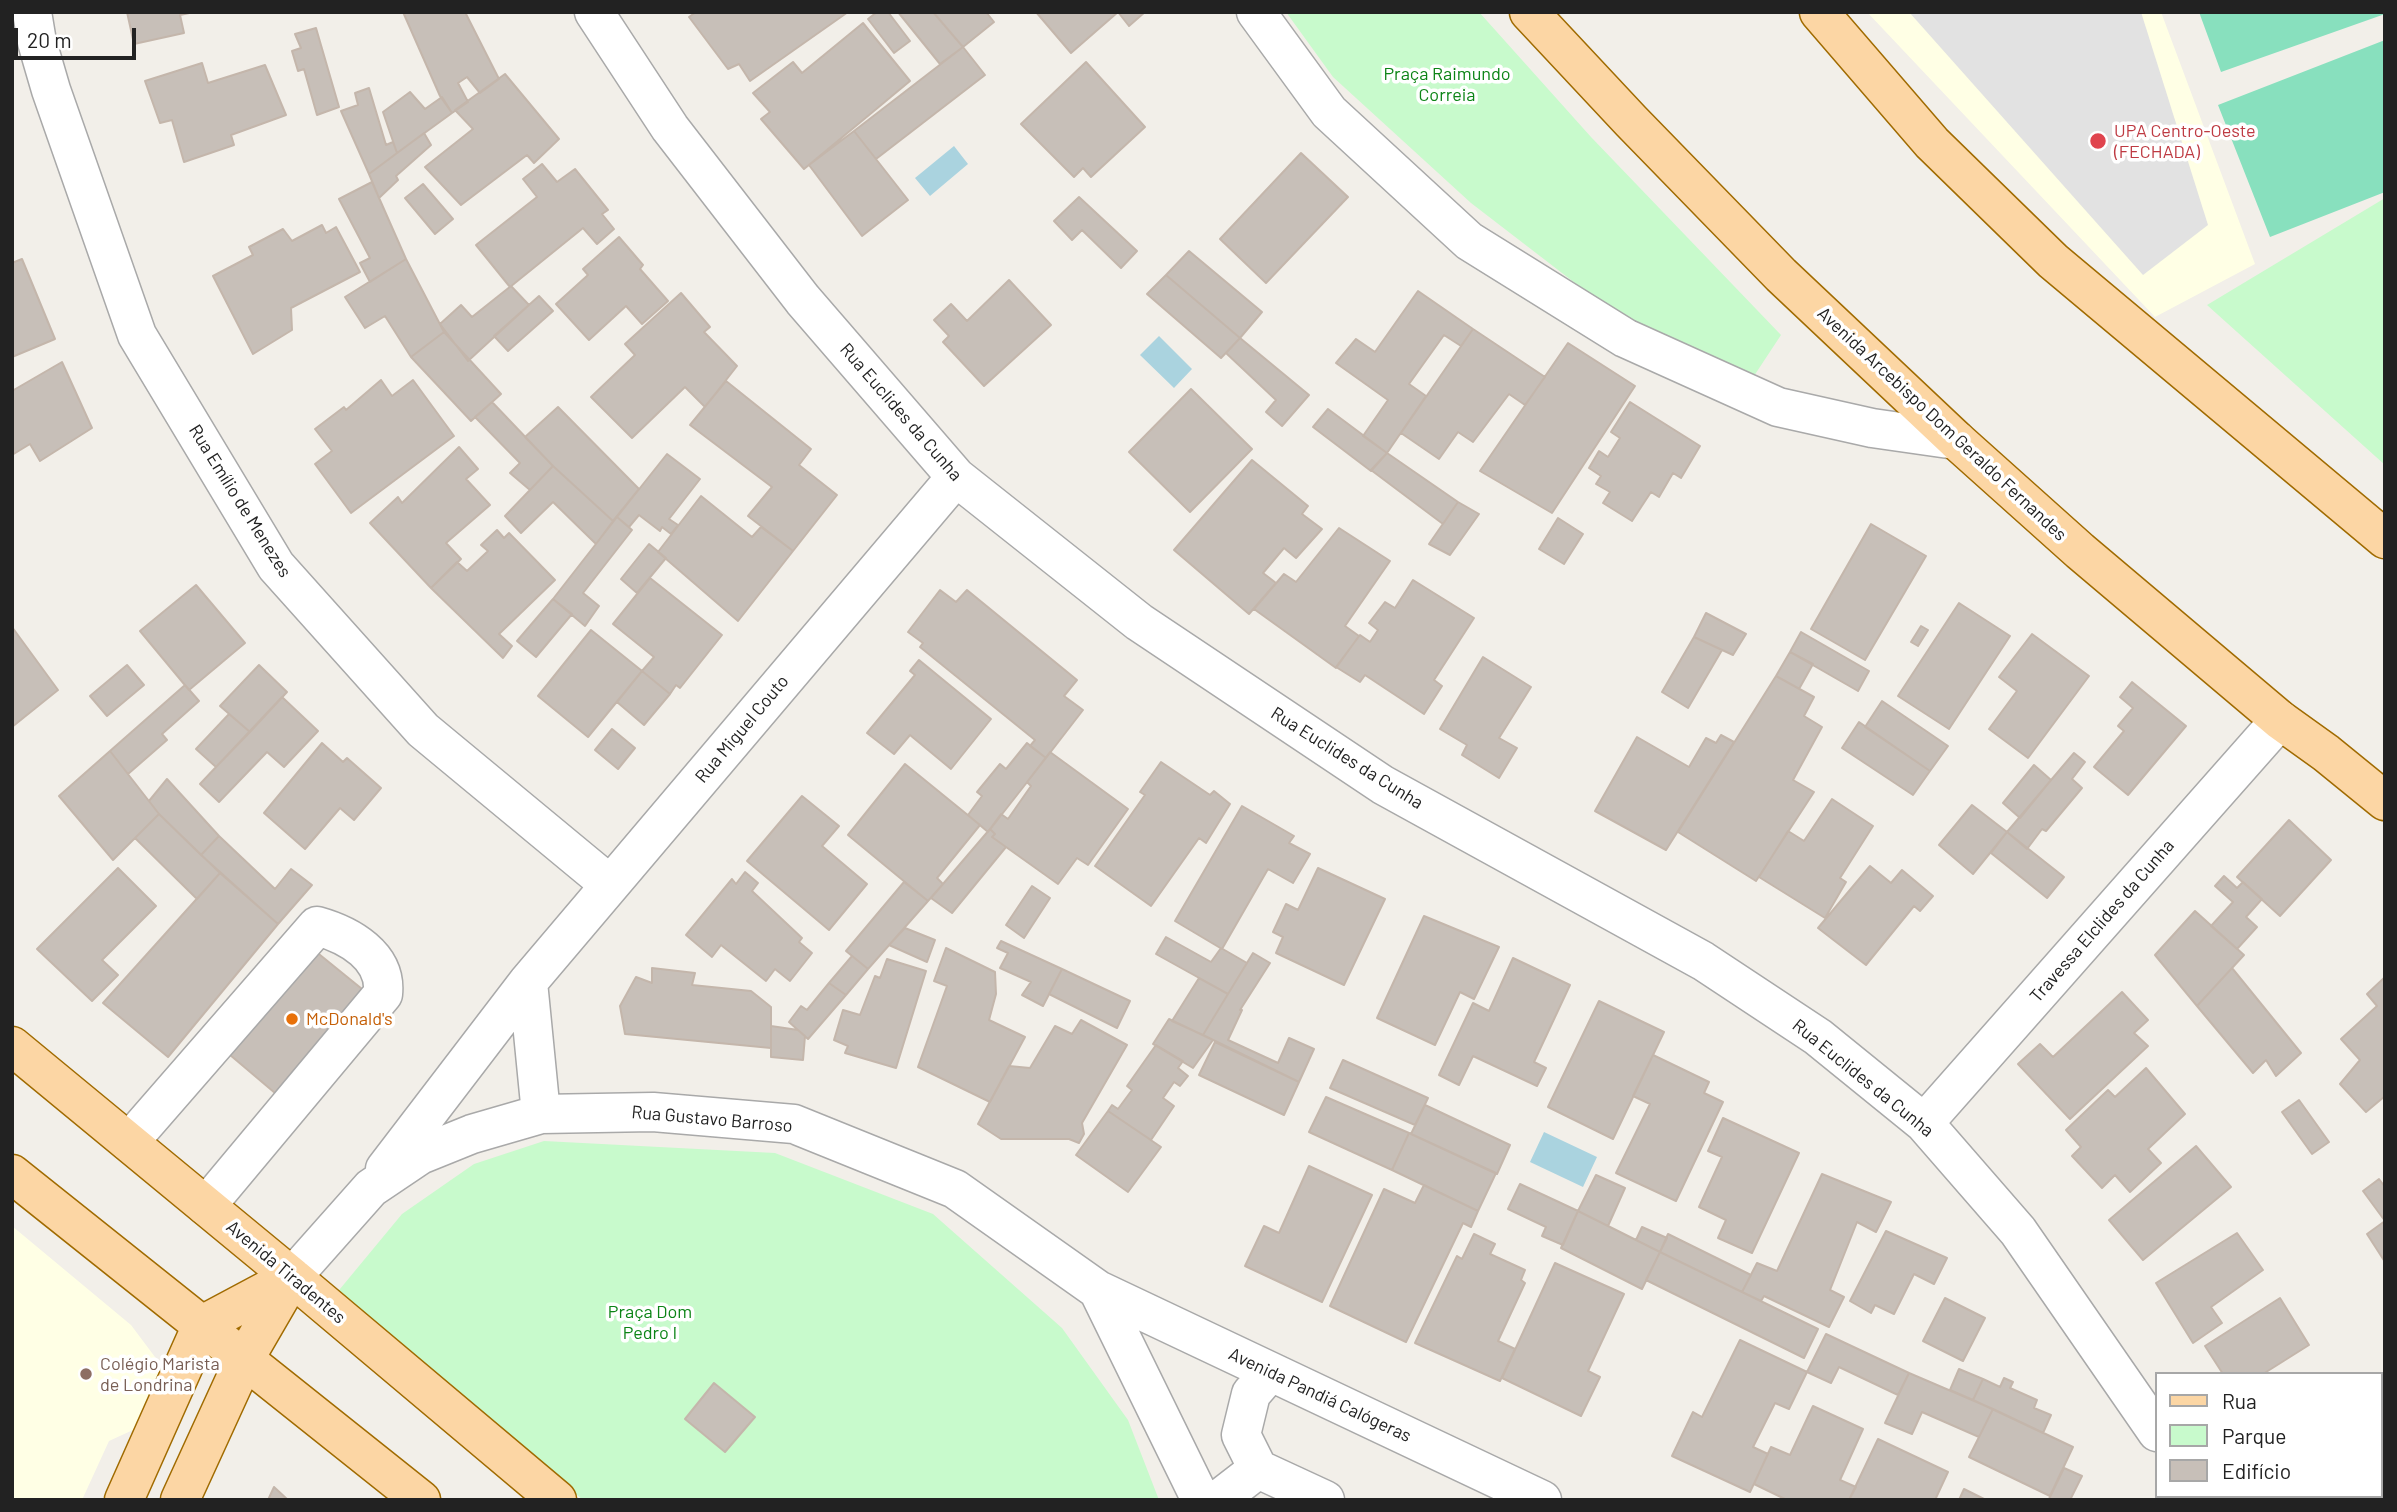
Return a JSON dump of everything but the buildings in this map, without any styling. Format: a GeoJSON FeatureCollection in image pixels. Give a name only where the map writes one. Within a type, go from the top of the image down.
{"type":"FeatureCollection","features":[{"type":"Feature","properties":{"kind":"main road","name":"Avenida Arcebispo Dom Geraldo Fernandes"},"geometry":{"type":"LineString","coordinates":[[1529,12],[1781,275],[1955,440],[2080,551],[2280,720],[2326,752],[2385,801]]}},
{"type":"Feature","properties":{"kind":"main road"},"geometry":{"type":"LineString","coordinates":[[1819,12],[1932,144],[2053,261],[2385,539]]}},
{"type":"Feature","properties":{"kind":"main road","name":"Avenida Tiradentes"},"geometry":{"type":"LineString","coordinates":[[12,1046],[557,1500]]}},
{"type":"Feature","properties":{"kind":"main road"},"geometry":{"type":"LineString","coordinates":[[12,1174],[421,1500]]}},
{"type":"Feature","properties":{"kind":"main road"},"geometry":{"type":"LineString","coordinates":[[180,1500],[245,1359],[292,1277]]}},
{"type":"Feature","properties":{"kind":"main road","name":"Rua Gustavo Barroso"},"geometry":{"type":"LineString","coordinates":[[202,1325],[292,1277]]}},
{"type":"Feature","properties":{"kind":"main road"},"geometry":{"type":"LineString","coordinates":[[124,1500],[202,1325]]}},
{"type":"Feature","properties":{"kind":"street","name":"Rua Emílio de Menezes"},"geometry":{"type":"LineString","coordinates":[[32,12],[37,42],[51,90],[137,335],[276,566],[423,730],[609,884]]}},
{"type":"Feature","properties":{"kind":"street","name":"Rua Euclides da Cunha"},"geometry":{"type":"LineString","coordinates":[[593,12],[670,128],[803,300],[956,477],[1139,622],[1383,785],[1703,961],[1818,1037],[1924,1123],[2018,1231],[2156,1431]]}},
{"type":"Feature","properties":{"kind":"street"},"geometry":{"type":"LineString","coordinates":[[1256,12],[1329,112],[1469,241],[1625,338],[1778,407],[1872,428],[1955,440]]}},
{"type":"Feature","properties":{"kind":"street","name":"Rua Miguel Couto"},"geometry":{"type":"LineString","coordinates":[[372,1188],[528,982],[956,477]]}},
{"type":"Feature","properties":{"kind":"street","name":"Travessa Elclides da Cunha"},"geometry":{"type":"LineString","coordinates":[[1924,1123],[2280,720]]}},
{"type":"Feature","properties":{"kind":"street"},"geometry":{"type":"LineString","coordinates":[[129,1142],[317,926],[335,931],[351,940],[377,961],[385,979],[383,993],[206,1206]]}},
{"type":"Feature","properties":{"kind":"street"},"geometry":{"type":"LineString","coordinates":[[528,982],[541,1114]]}},
{"type":"Feature","properties":{"kind":"street","name":"Rua Gustavo Barroso"},"geometry":{"type":"LineString","coordinates":[[292,1277],[372,1188],[420,1155],[472,1134],[541,1114],[653,1112],[794,1124],[955,1189],[1098,1290],[1201,1500]]}},
{"type":"Feature","properties":{"kind":"street","name":"Avenida Pandiá Calógeras"},"geometry":{"type":"LineString","coordinates":[[1098,1290],[1542,1500]]}},
{"type":"Feature","properties":{"kind":"street"},"geometry":{"type":"LineString","coordinates":[[1270,1372],[1251,1394],[1241,1435],[1258,1469],[1325,1500]]}},
{"type":"Feature","properties":{"kind":"street"},"geometry":{"type":"LineString","coordinates":[[1218,1500],[1258,1469]]}},
{"type":"Feature","properties":{"kind":"shaded area","name":"UPA Centro-Oeste (FECHADA)"},"geometry":{"type":"Polygon","coordinates":[[[1867,12],[2161,12],[2255,264],[2155,317],[1867,12]]]}},
{"type":"Feature","properties":{"kind":"shaded area","name":"UPA Centro-Oeste (FECHADA)"},"geometry":{"type":"Polygon","coordinates":[[[1909,12],[2141,12],[2208,225],[2143,275],[1909,12]]]}},
{"type":"Feature","properties":{"kind":"shaded area","name":"Colégio Marista de Londrina"},"geometry":{"type":"Polygon","coordinates":[[[12,1226],[131,1325],[158,1361],[161,1388],[146,1424],[109,1441],[82,1500],[12,1500],[12,1226]]]}},
{"type":"Feature","properties":{"kind":"green space","name":"Praça Raimundo Correia"},"geometry":{"type":"Polygon","coordinates":[[[1286,12],[1479,12],[1591,137],[1781,335],[1752,379],[1614,313],[1471,203],[1333,77],[1286,12]]]}},
{"type":"Feature","properties":{"kind":"green space"},"geometry":{"type":"Polygon","coordinates":[[[2199,12],[2385,12],[2385,14],[2221,72],[2199,12]]]}},
{"type":"Feature","properties":{"kind":"green space"},"geometry":{"type":"Polygon","coordinates":[[[2385,40],[2385,192],[2270,237],[2218,105],[2385,40]]]}},
{"type":"Feature","properties":{"kind":"green space"},"geometry":{"type":"Polygon","coordinates":[[[2385,198],[2385,465],[2207,305],[2385,198]]]}},
{"type":"Feature","properties":{"kind":"green space","name":"Praça Dom Pedro I"},"geometry":{"type":"Polygon","coordinates":[[[544,1141],[775,1153],[933,1214],[1062,1328],[1128,1420],[1159,1500],[583,1500],[335,1295],[402,1214],[474,1164],[544,1141]]]}},
{"type":"Feature","properties":{"kind":"water"},"geometry":{"type":"Polygon","coordinates":[[[954,146],[968,164],[930,196],[915,178],[954,146]]]}},
{"type":"Feature","properties":{"kind":"water"},"geometry":{"type":"Polygon","coordinates":[[[1159,336],[1192,369],[1174,388],[1140,355],[1159,336]]]}},
{"type":"Feature","properties":{"kind":"water"},"geometry":{"type":"Polygon","coordinates":[[[1544,1132],[1597,1157],[1583,1187],[1530,1162],[1544,1132]]]}},
{"type":"Feature","properties":{"kind":"place","name":"UPA Centro-Oeste (FECHADA)"},"geometry":{"type":"Point","coordinates":[2098,141]}},
{"type":"Feature","properties":{"kind":"place","name":"McDonald's"},"geometry":{"type":"Point","coordinates":[292,1019]}},
{"type":"Feature","properties":{"kind":"place","name":"Colégio Marista de Londrina"},"geometry":{"type":"Point","coordinates":[86,1374]}}]}
